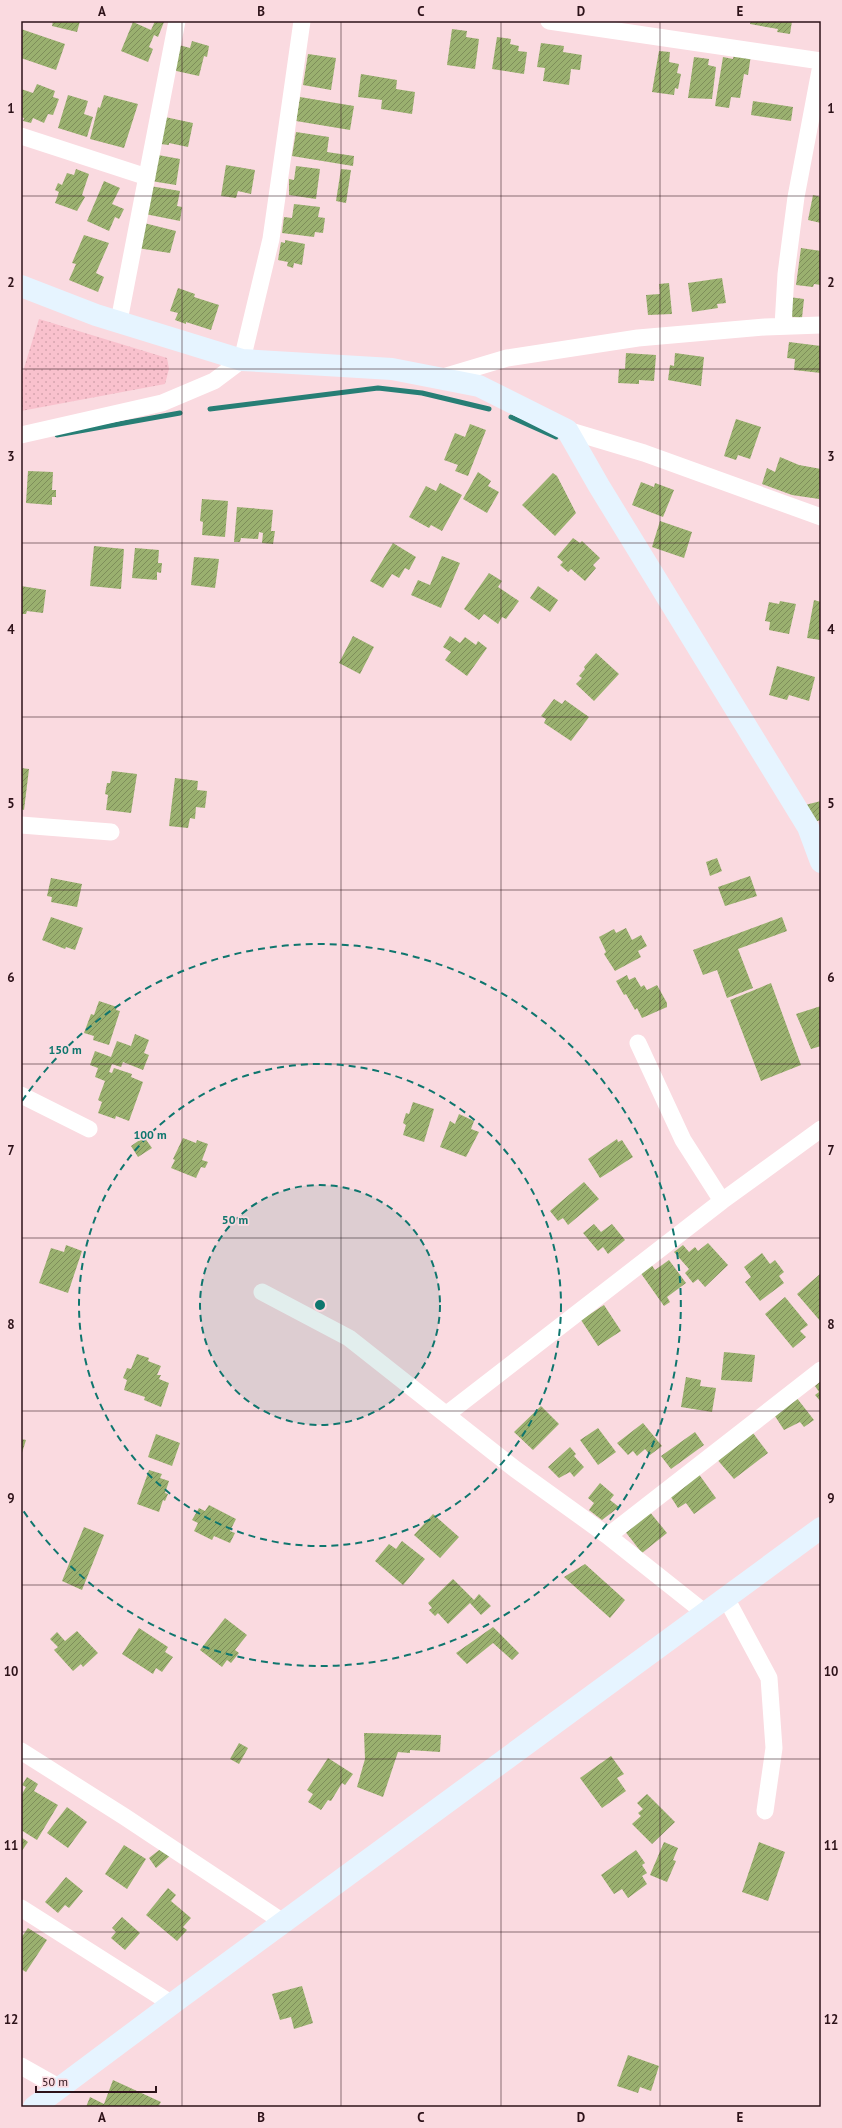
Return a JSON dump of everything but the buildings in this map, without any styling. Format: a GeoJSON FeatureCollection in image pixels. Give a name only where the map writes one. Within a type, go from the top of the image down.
{"type":"FeatureCollection","features":[{"type":"Feature","properties":{"kind":"street"},"geometry":{"type":"LineString","coordinates":[[119,322],[178,21]]}},
{"type":"Feature","properties":{"kind":"street"},"geometry":{"type":"LineString","coordinates":[[21,435],[162,403],[214,381],[242,360],[271,239],[302,21]]}},
{"type":"Feature","properties":{"kind":"street"},"geometry":{"type":"LineString","coordinates":[[549,21],[821,61]]}},
{"type":"Feature","properties":{"kind":"street"},"geometry":{"type":"LineString","coordinates":[[783,326],[786,274],[796,197],[821,64]]}},
{"type":"Feature","properties":{"kind":"street"},"geometry":{"type":"LineString","coordinates":[[21,136],[147,177]]}},
{"type":"Feature","properties":{"kind":"street"},"geometry":{"type":"LineString","coordinates":[[21,286],[119,322],[242,360],[392,369],[479,386],[568,430],[644,453],[821,517]]}},
{"type":"Feature","properties":{"kind":"street"},"geometry":{"type":"LineString","coordinates":[[439,378],[507,358],[638,338],[783,326],[821,325]]}},
{"type":"Feature","properties":{"kind":"street"},"geometry":{"type":"LineString","coordinates":[[568,430],[598,486],[808,827],[821,862]]}},
{"type":"Feature","properties":{"kind":"street"},"geometry":{"type":"LineString","coordinates":[[21,825],[111,832]]}},
{"type":"Feature","properties":{"kind":"street"},"geometry":{"type":"LineString","coordinates":[[638,1043],[684,1140],[722,1201]]}},
{"type":"Feature","properties":{"kind":"street"},"geometry":{"type":"LineString","coordinates":[[21,1095],[89,1130]]}},
{"type":"Feature","properties":{"kind":"street"},"geometry":{"type":"LineString","coordinates":[[447,1414],[722,1201],[821,1129]]}},
{"type":"Feature","properties":{"kind":"street"},"geometry":{"type":"LineString","coordinates":[[262,1292],[349,1338],[515,1469],[608,1536],[705,1613]]}},
{"type":"Feature","properties":{"kind":"street"},"geometry":{"type":"LineString","coordinates":[[608,1536],[821,1370]]}},
{"type":"Feature","properties":{"kind":"street"},"geometry":{"type":"LineString","coordinates":[[34,2107],[283,1922],[821,1528]]}},
{"type":"Feature","properties":{"kind":"street"},"geometry":{"type":"LineString","coordinates":[[726,1598],[768,1678],[774,1748],[765,1811]]}},
{"type":"Feature","properties":{"kind":"street"},"geometry":{"type":"LineString","coordinates":[[21,1751],[125,1817],[283,1922]]}},
{"type":"Feature","properties":{"kind":"street"},"geometry":{"type":"LineString","coordinates":[[21,1908],[172,2004]]}},
{"type":"Feature","properties":{"kind":"street"},"geometry":{"type":"LineString","coordinates":[[21,2066],[60,2088]]}},
{"type":"Feature","properties":{"kind":"shaded area"},"geometry":{"type":"Polygon","coordinates":[[[39,319],[167,358],[169,369],[165,384],[21,411],[21,378],[39,319]]]}},
{"type":"Feature","properties":{"kind":"waterway"},"geometry":{"type":"LineString","coordinates":[[210,409],[378,388],[422,393],[489,409]]}},
{"type":"Feature","properties":{"kind":"waterway"},"geometry":{"type":"LineString","coordinates":[[57,435],[180,413]]}},
{"type":"Feature","properties":{"kind":"waterway"},"geometry":{"type":"LineString","coordinates":[[511,417],[556,437]]}}]}
